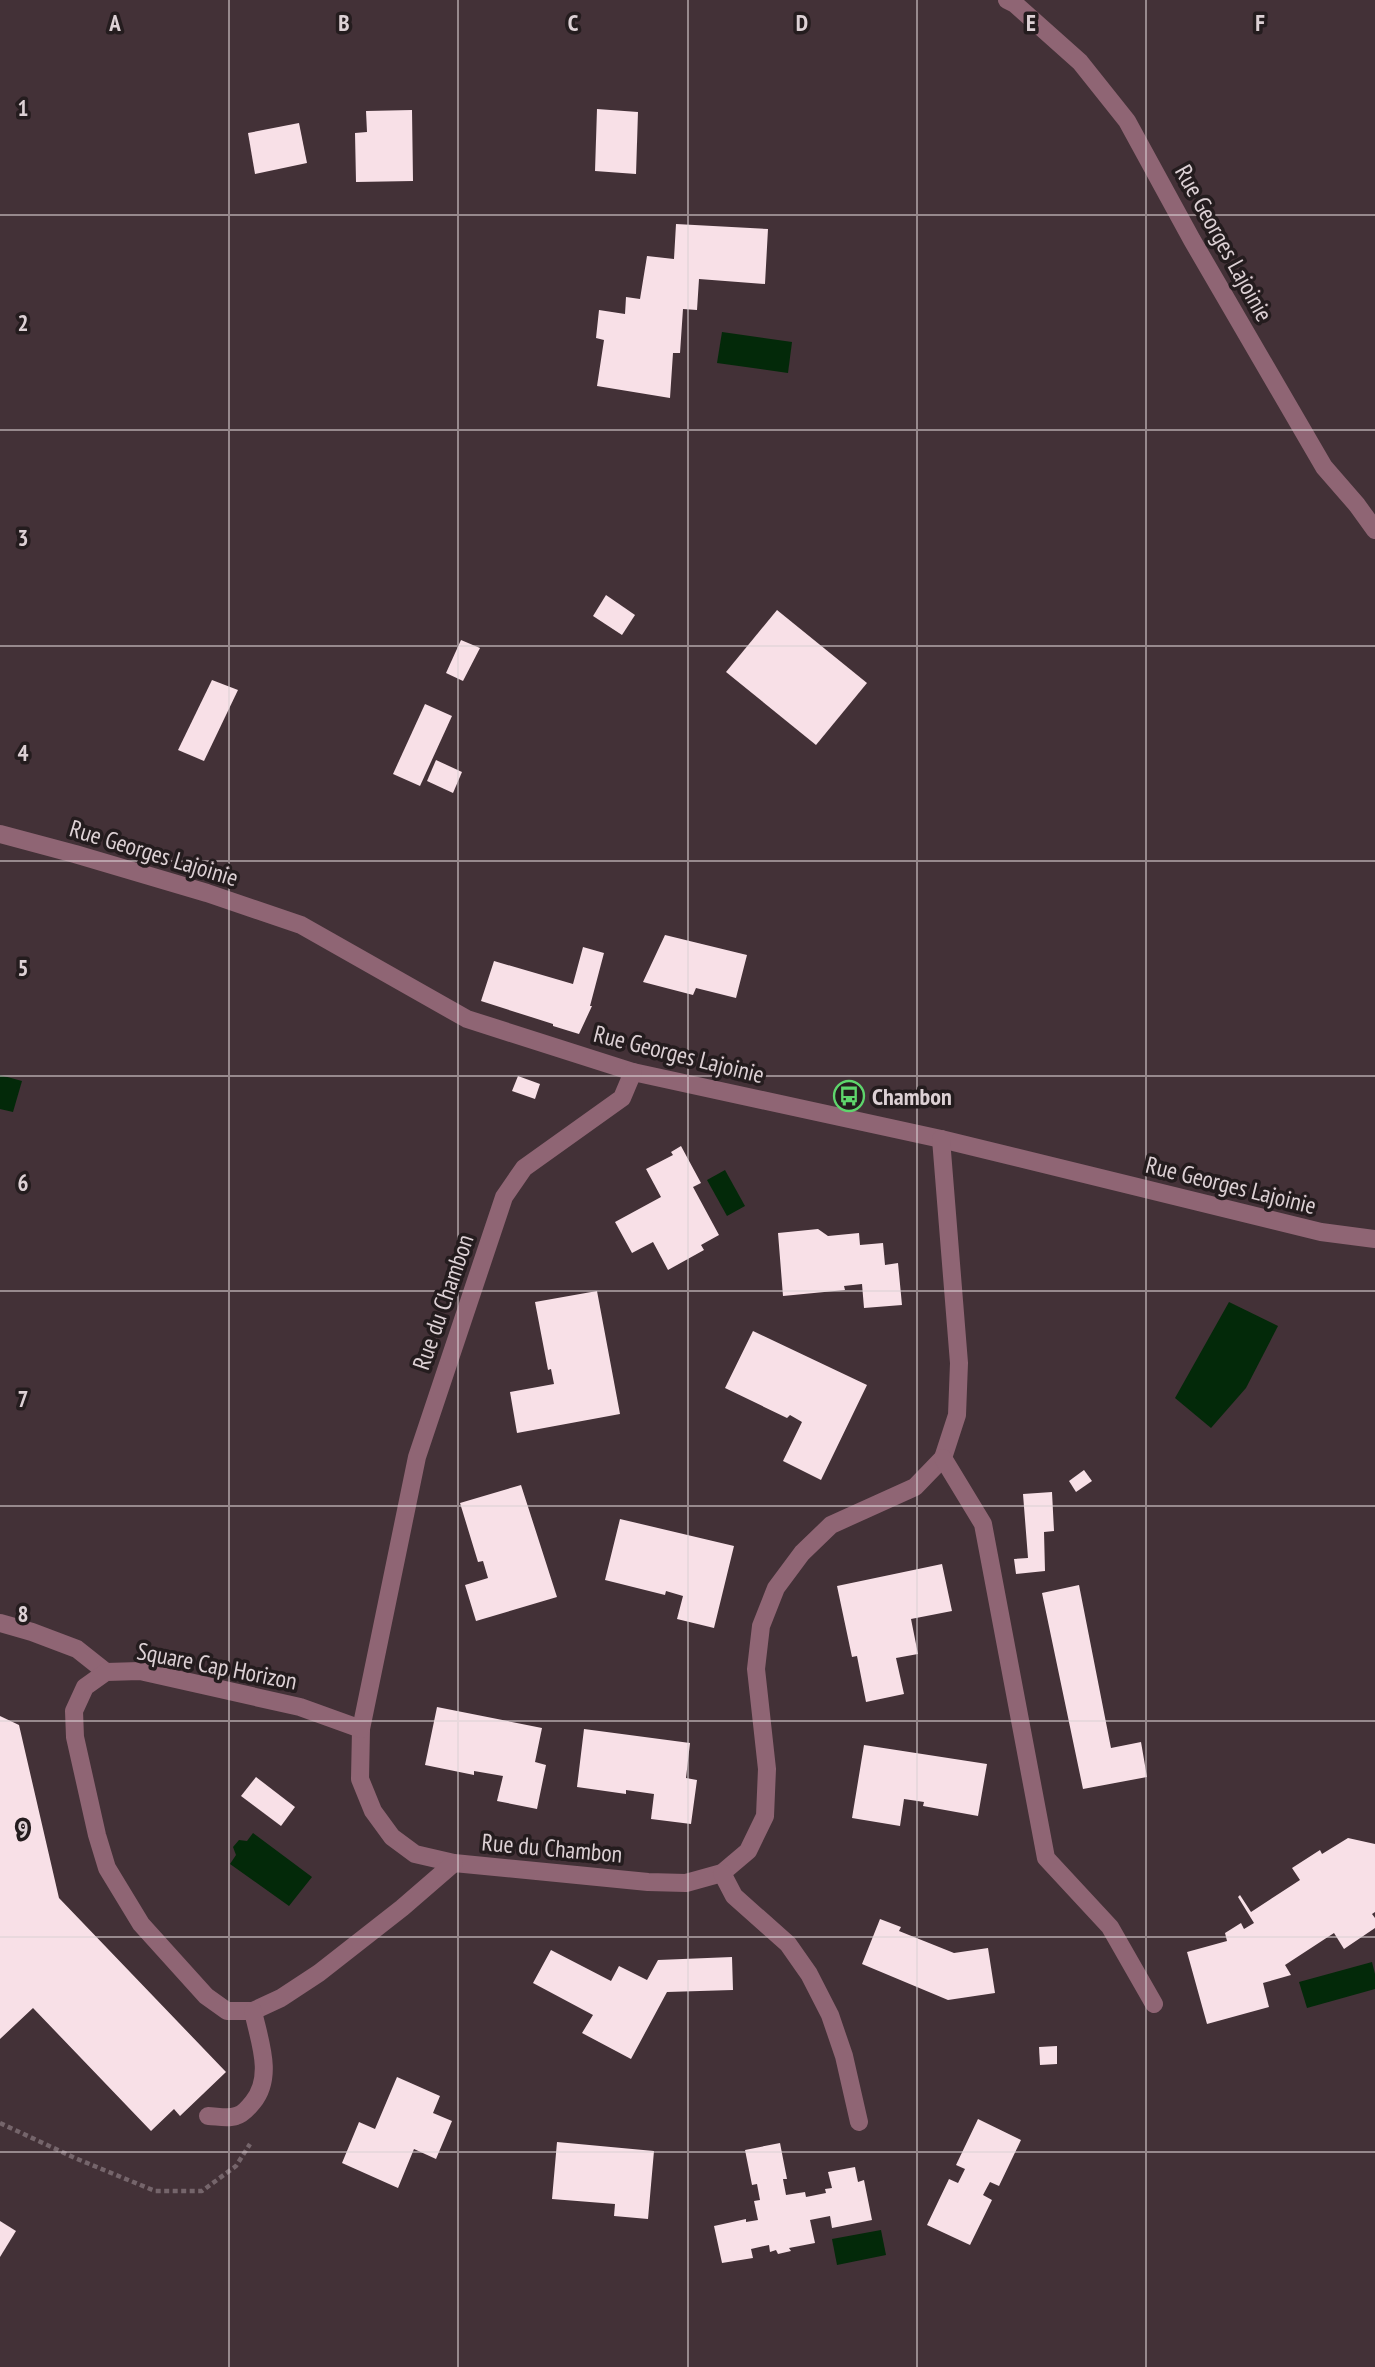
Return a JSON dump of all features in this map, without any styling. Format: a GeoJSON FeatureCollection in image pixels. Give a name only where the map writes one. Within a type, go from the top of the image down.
{"type":"FeatureCollection","features":[{"type":"Feature","properties":{"kind":"street","name":"Rue Georges Lajoinie"},"geometry":{"type":"LineString","coordinates":[[1007,0],[1015,4],[1080,62],[1127,121],[1199,252],[1324,467],[1375,530]]}},
{"type":"Feature","properties":{"kind":"street","name":"Rue Georges Lajoinie"},"geometry":{"type":"LineString","coordinates":[[0,834],[207,893],[301,925],[467,1019],[633,1072],[941,1139],[1321,1232],[1375,1239]]}},
{"type":"Feature","properties":{"kind":"street","name":"Rue du Chambon"},"geometry":{"type":"LineString","coordinates":[[633,1072],[622,1098],[524,1168],[504,1197],[417,1457],[361,1730],[360,1779],[373,1811],[392,1836],[415,1854],[454,1863],[648,1882],[686,1883],[722,1873],[748,1851],[765,1816],[768,1769],[756,1669],[761,1626],[776,1588],[802,1553],[831,1525],[915,1487],[943,1458],[957,1415],[959,1363],[941,1139]]}},
{"type":"Feature","properties":{"kind":"street"},"geometry":{"type":"LineString","coordinates":[[943,1458],[983,1524],[1046,1858],[1110,1927],[1154,2004]]}},
{"type":"Feature","properties":{"kind":"street"},"geometry":{"type":"LineString","coordinates":[[0,1623],[77,1649],[106,1672]]}},
{"type":"Feature","properties":{"kind":"street","name":"Square Cap Horizon"},"geometry":{"type":"LineString","coordinates":[[253,2011],[227,2011],[206,1996],[141,1924],[107,1868],[75,1737],[75,1711],[85,1687],[106,1672],[140,1671],[300,1707],[361,1730]]}},
{"type":"Feature","properties":{"kind":"street"},"geometry":{"type":"LineString","coordinates":[[208,2116],[237,2116],[259,2094],[264,2077],[253,2011],[281,1998],[319,1973],[454,1863]]}},
{"type":"Feature","properties":{"kind":"street"},"geometry":{"type":"LineString","coordinates":[[722,1873],[734,1896],[788,1944],[808,1974],[830,2015],[844,2056],[859,2122]]}},
{"type":"Feature","properties":{"kind":"path"},"geometry":{"type":"LineString","coordinates":[[0,2123],[155,2191],[202,2191],[236,2166],[255,2136],[249,2106]]}},
{"type":"Feature","properties":{"kind":"shaded area"},"geometry":{"type":"Polygon","coordinates":[[[722,332],[792,342],[788,373],[717,363],[722,332]]]}},
{"type":"Feature","properties":{"kind":"shaded area"},"geometry":{"type":"Polygon","coordinates":[[[0,1075],[22,1081],[13,1112],[0,1109],[0,1075]]]}},
{"type":"Feature","properties":{"kind":"shaded area"},"geometry":{"type":"Polygon","coordinates":[[[725,1170],[745,1206],[727,1216],[707,1180],[725,1170]]]}},
{"type":"Feature","properties":{"kind":"shaded area"},"geometry":{"type":"Polygon","coordinates":[[[1229,1302],[1278,1326],[1246,1388],[1211,1428],[1175,1398],[1229,1302]]]}},
{"type":"Feature","properties":{"kind":"shaded area"},"geometry":{"type":"Polygon","coordinates":[[[253,1833],[312,1877],[289,1906],[230,1864],[236,1855],[233,1847],[239,1840],[247,1841],[253,1833]]]}},
{"type":"Feature","properties":{"kind":"shaded area"},"geometry":{"type":"Polygon","coordinates":[[[1372,1962],[1375,1989],[1307,2008],[1299,1982],[1372,1962]]]}},
{"type":"Feature","properties":{"kind":"shaded area"},"geometry":{"type":"Polygon","coordinates":[[[881,2230],[886,2255],[837,2265],[832,2239],[881,2230]]]}},
{"type":"Feature","properties":{"kind":"building"},"geometry":{"type":"Polygon","coordinates":[[[597,109],[638,112],[636,174],[595,171],[597,109]]]}},
{"type":"Feature","properties":{"kind":"building"},"geometry":{"type":"Polygon","coordinates":[[[412,110],[413,181],[356,182],[355,133],[367,132],[366,111],[412,110]]]}},
{"type":"Feature","properties":{"kind":"building"},"geometry":{"type":"Polygon","coordinates":[[[299,123],[307,163],[255,174],[248,133],[299,123]]]}},
{"type":"Feature","properties":{"kind":"building"},"geometry":{"type":"Polygon","coordinates":[[[676,224],[768,229],[765,284],[699,279],[697,310],[683,309],[680,353],[673,353],[670,398],[597,386],[604,340],[596,338],[599,310],[625,314],[626,297],[640,299],[647,256],[674,259],[676,224]]]}},
{"type":"Feature","properties":{"kind":"building"},"geometry":{"type":"Polygon","coordinates":[[[606,595],[635,615],[622,635],[593,616],[606,595]]]}},
{"type":"Feature","properties":{"kind":"building"},"geometry":{"type":"Polygon","coordinates":[[[777,610],[867,683],[816,745],[726,672],[777,610]]]}},
{"type":"Feature","properties":{"kind":"building"},"geometry":{"type":"Polygon","coordinates":[[[461,640],[480,648],[463,681],[446,673],[461,640]]]}},
{"type":"Feature","properties":{"kind":"building"},"geometry":{"type":"Polygon","coordinates":[[[212,680],[238,690],[204,761],[178,750],[212,680]]]}},
{"type":"Feature","properties":{"kind":"building"},"geometry":{"type":"Polygon","coordinates":[[[425,704],[452,716],[420,786],[393,774],[425,704]]]}},
{"type":"Feature","properties":{"kind":"building"},"geometry":{"type":"Polygon","coordinates":[[[436,760],[462,772],[453,793],[427,781],[436,760]]]}},
{"type":"Feature","properties":{"kind":"building"},"geometry":{"type":"Polygon","coordinates":[[[665,935],[747,955],[736,998],[696,988],[693,995],[643,982],[665,935]]]}},
{"type":"Feature","properties":{"kind":"building"},"geometry":{"type":"Polygon","coordinates":[[[583,947],[604,953],[592,1006],[579,1034],[481,1001],[494,961],[573,984],[583,947]]]}},
{"type":"Feature","properties":{"kind":"building"},"geometry":{"type":"Polygon","coordinates":[[[518,1076],[540,1084],[535,1099],[512,1091],[518,1076]]]}},
{"type":"Feature","properties":{"kind":"building"},"geometry":{"type":"Polygon","coordinates":[[[681,1146],[701,1183],[693,1187],[719,1235],[701,1245],[704,1250],[668,1270],[653,1242],[632,1253],[615,1222],[661,1197],[646,1169],[673,1155],[671,1152],[681,1146]]]}},
{"type":"Feature","properties":{"kind":"building"},"geometry":{"type":"Polygon","coordinates":[[[818,1229],[828,1236],[859,1233],[860,1245],[883,1243],[885,1265],[898,1263],[902,1305],[864,1308],[862,1284],[844,1286],[845,1290],[783,1296],[778,1233],[818,1229]]]}},
{"type":"Feature","properties":{"kind":"building"},"geometry":{"type":"Polygon","coordinates":[[[597,1291],[620,1414],[517,1433],[510,1392],[554,1384],[551,1369],[548,1370],[535,1302],[597,1291]]]}},
{"type":"Feature","properties":{"kind":"building"},"geometry":{"type":"Polygon","coordinates":[[[753,1331],[867,1385],[821,1480],[783,1461],[802,1422],[790,1415],[787,1418],[725,1388],[753,1331]]]}},
{"type":"Feature","properties":{"kind":"building"},"geometry":{"type":"Polygon","coordinates":[[[1084,1470],[1092,1481],[1076,1492],[1069,1481],[1084,1470]]]}},
{"type":"Feature","properties":{"kind":"building"},"geometry":{"type":"Polygon","coordinates":[[[521,1485],[557,1597],[476,1621],[465,1585],[488,1578],[483,1561],[478,1562],[460,1503],[521,1485]]]}},
{"type":"Feature","properties":{"kind":"building"},"geometry":{"type":"Polygon","coordinates":[[[1052,1492],[1054,1531],[1044,1532],[1045,1571],[1016,1574],[1014,1559],[1028,1558],[1023,1494],[1052,1492]]]}},
{"type":"Feature","properties":{"kind":"building"},"geometry":{"type":"Polygon","coordinates":[[[620,1519],[734,1546],[714,1628],[677,1619],[683,1596],[666,1591],[665,1595],[605,1580],[620,1519]]]}},
{"type":"Feature","properties":{"kind":"building"},"geometry":{"type":"Polygon","coordinates":[[[942,1564],[952,1611],[911,1619],[918,1654],[896,1658],[904,1694],[866,1702],[857,1656],[852,1657],[837,1586],[942,1564]]]}},
{"type":"Feature","properties":{"kind":"building"},"geometry":{"type":"Polygon","coordinates":[[[1079,1585],[1111,1748],[1141,1742],[1147,1777],[1083,1789],[1042,1593],[1079,1585]]]}},
{"type":"Feature","properties":{"kind":"building"},"geometry":{"type":"Polygon","coordinates":[[[437,1707],[542,1728],[535,1762],[546,1765],[537,1809],[497,1801],[503,1776],[474,1771],[474,1775],[425,1765],[437,1707]]]}},
{"type":"Feature","properties":{"kind":"building"},"geometry":{"type":"Polygon","coordinates":[[[0,1716],[19,1725],[59,1898],[226,2072],[180,2116],[174,2109],[151,2131],[33,2008],[0,2039],[0,1716]]]}},
{"type":"Feature","properties":{"kind":"building"},"geometry":{"type":"Polygon","coordinates":[[[584,1729],[690,1743],[686,1778],[697,1780],[691,1824],[651,1819],[654,1794],[626,1790],[626,1794],[577,1787],[584,1729]]]}},
{"type":"Feature","properties":{"kind":"building"},"geometry":{"type":"Polygon","coordinates":[[[864,1745],[987,1764],[978,1816],[923,1806],[924,1802],[904,1799],[900,1826],[852,1818],[864,1745]]]}},
{"type":"Feature","properties":{"kind":"building"},"geometry":{"type":"Polygon","coordinates":[[[256,1777],[295,1807],[281,1826],[241,1796],[256,1777]]]}},
{"type":"Feature","properties":{"kind":"building"},"geometry":{"type":"Polygon","coordinates":[[[1348,1838],[1375,1844],[1375,1912],[1372,1914],[1375,1928],[1344,1949],[1334,1933],[1285,1965],[1291,1975],[1263,1983],[1269,2007],[1207,2024],[1187,1952],[1227,1941],[1225,1933],[1241,1923],[1244,1929],[1254,1923],[1238,1897],[1240,1895],[1251,1912],[1300,1880],[1292,1868],[1320,1850],[1322,1854],[1348,1838]]]}},
{"type":"Feature","properties":{"kind":"building"},"geometry":{"type":"Polygon","coordinates":[[[880,1919],[901,1927],[899,1931],[954,1953],[988,1948],[995,1993],[948,2000],[862,1964],[880,1919]]]}},
{"type":"Feature","properties":{"kind":"building"},"geometry":{"type":"Polygon","coordinates":[[[551,1950],[611,1981],[619,1966],[647,1980],[658,1960],[732,1957],[733,1990],[667,1992],[631,2059],[582,2033],[593,2015],[533,1983],[551,1950]]]}},
{"type":"Feature","properties":{"kind":"building"},"geometry":{"type":"Polygon","coordinates":[[[1057,2046],[1057,2064],[1040,2065],[1039,2047],[1057,2046]]]}},
{"type":"Feature","properties":{"kind":"building"},"geometry":{"type":"Polygon","coordinates":[[[397,2077],[440,2096],[433,2113],[452,2121],[436,2159],[414,2149],[398,2188],[342,2163],[359,2122],[375,2129],[397,2077]]]}},
{"type":"Feature","properties":{"kind":"building"},"geometry":{"type":"Polygon","coordinates":[[[978,2119],[1021,2140],[999,2186],[990,2182],[983,2195],[992,2200],[970,2245],[927,2225],[949,2179],[958,2183],[965,2169],[956,2165],[978,2119]]]}},
{"type":"Feature","properties":{"kind":"building"},"geometry":{"type":"Polygon","coordinates":[[[557,2142],[654,2151],[648,2219],[614,2216],[615,2204],[552,2199],[557,2142]]]}},
{"type":"Feature","properties":{"kind":"building"},"geometry":{"type":"Polygon","coordinates":[[[780,2143],[787,2179],[783,2179],[786,2195],[805,2192],[806,2197],[826,2193],[825,2189],[832,2188],[828,2172],[855,2167],[858,2182],[864,2180],[872,2220],[832,2228],[830,2216],[810,2220],[815,2243],[789,2248],[791,2251],[778,2254],[776,2250],[770,2252],[769,2245],[751,2249],[753,2258],[722,2263],[714,2226],[746,2219],[746,2222],[758,2220],[754,2201],[760,2200],[757,2184],[752,2185],[745,2150],[780,2143]]]}},
{"type":"Feature","properties":{"kind":"building"},"geometry":{"type":"Polygon","coordinates":[[[0,2221],[16,2231],[0,2257],[0,2221]]]}},
{"type":"Feature","properties":{"kind":"place","name":"Chambon"},"geometry":{"type":"Point","coordinates":[849,1096]}}]}
